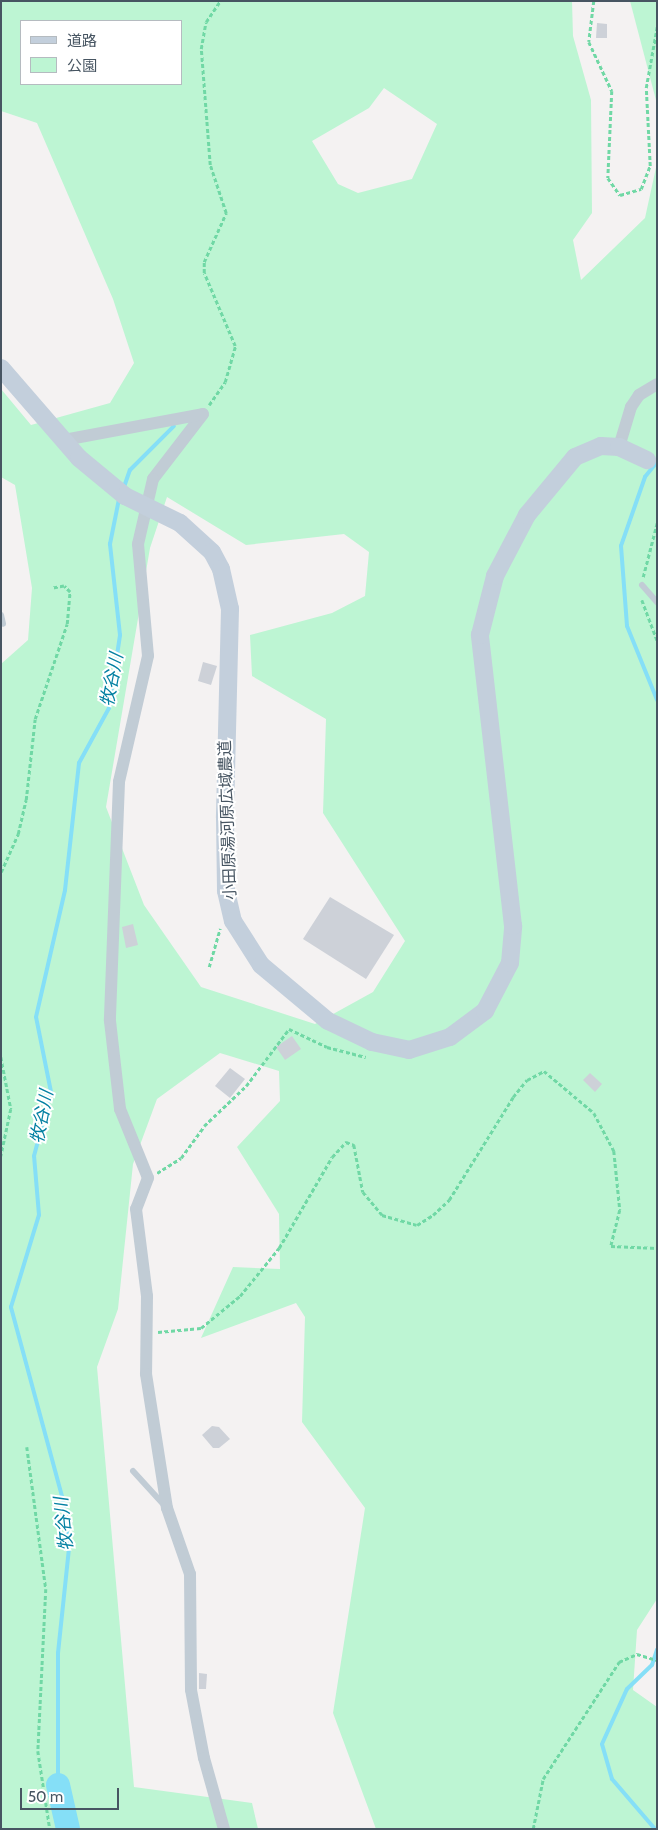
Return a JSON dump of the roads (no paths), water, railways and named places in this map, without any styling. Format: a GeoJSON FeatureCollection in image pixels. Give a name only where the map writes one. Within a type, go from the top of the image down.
{"type":"FeatureCollection","features":[{"type":"Feature","properties":{"kind":"street","name":"小田原湯河原広域農道"},"geometry":{"type":"LineString","coordinates":[[1,368],[79,458],[125,496],[180,523],[212,552],[229,602],[225,818],[226,891],[232,916],[244,943],[282,987],[328,1021],[372,1042],[409,1050],[432,1044],[485,1012],[510,963],[512,926],[482,678],[480,635],[487,599],[507,550],[556,475],[588,450],[620,447]]}},
{"type":"Feature","properties":{"kind":"street"},"geometry":{"type":"LineString","coordinates":[[652,464],[620,447],[631,407],[639,395],[657,384]]}},
{"type":"Feature","properties":{"kind":"street"},"geometry":{"type":"LineString","coordinates":[[64,440],[204,414],[147,493],[138,544],[148,656],[121,768],[117,809],[111,1053],[120,1109],[148,1178],[136,1209],[146,1280],[146,1374],[168,1508],[190,1574],[191,1690],[204,1758],[224,1829]]}},
{"type":"Feature","properties":{"kind":"lane"},"geometry":{"type":"LineString","coordinates":[[642,585],[657,602]]}},
{"type":"Feature","properties":{"kind":"lane"},"geometry":{"type":"LineString","coordinates":[[1,615],[3,624]]}},
{"type":"Feature","properties":{"kind":"lane"},"geometry":{"type":"LineString","coordinates":[[133,1471],[168,1508]]}},
{"type":"Feature","properties":{"kind":"waterway","name":"牧谷川"},"geometry":{"type":"LineString","coordinates":[[124,487],[130,470],[174,426]]}},
{"type":"Feature","properties":{"kind":"waterway"},"geometry":{"type":"LineString","coordinates":[[657,462],[645,477],[621,546],[627,626],[657,700]]}},
{"type":"Feature","properties":{"kind":"waterway","name":"牧谷川"},"geometry":{"type":"LineString","coordinates":[[58,1785],[58,1653],[69,1548],[63,1500],[11,1307],[39,1215],[34,1156],[51,1092],[36,1017],[65,890],[79,763],[109,708],[120,635],[110,544],[119,499]]}},
{"type":"Feature","properties":{"kind":"waterway"},"geometry":{"type":"LineString","coordinates":[[655,1829],[612,1779],[602,1744],[627,1689],[652,1665],[657,1650]]}},
{"type":"Feature","properties":{"kind":"waterway","name":"牧谷川"},"geometry":{"type":"LineString","coordinates":[[58,1785],[68,1829]]}}]}
